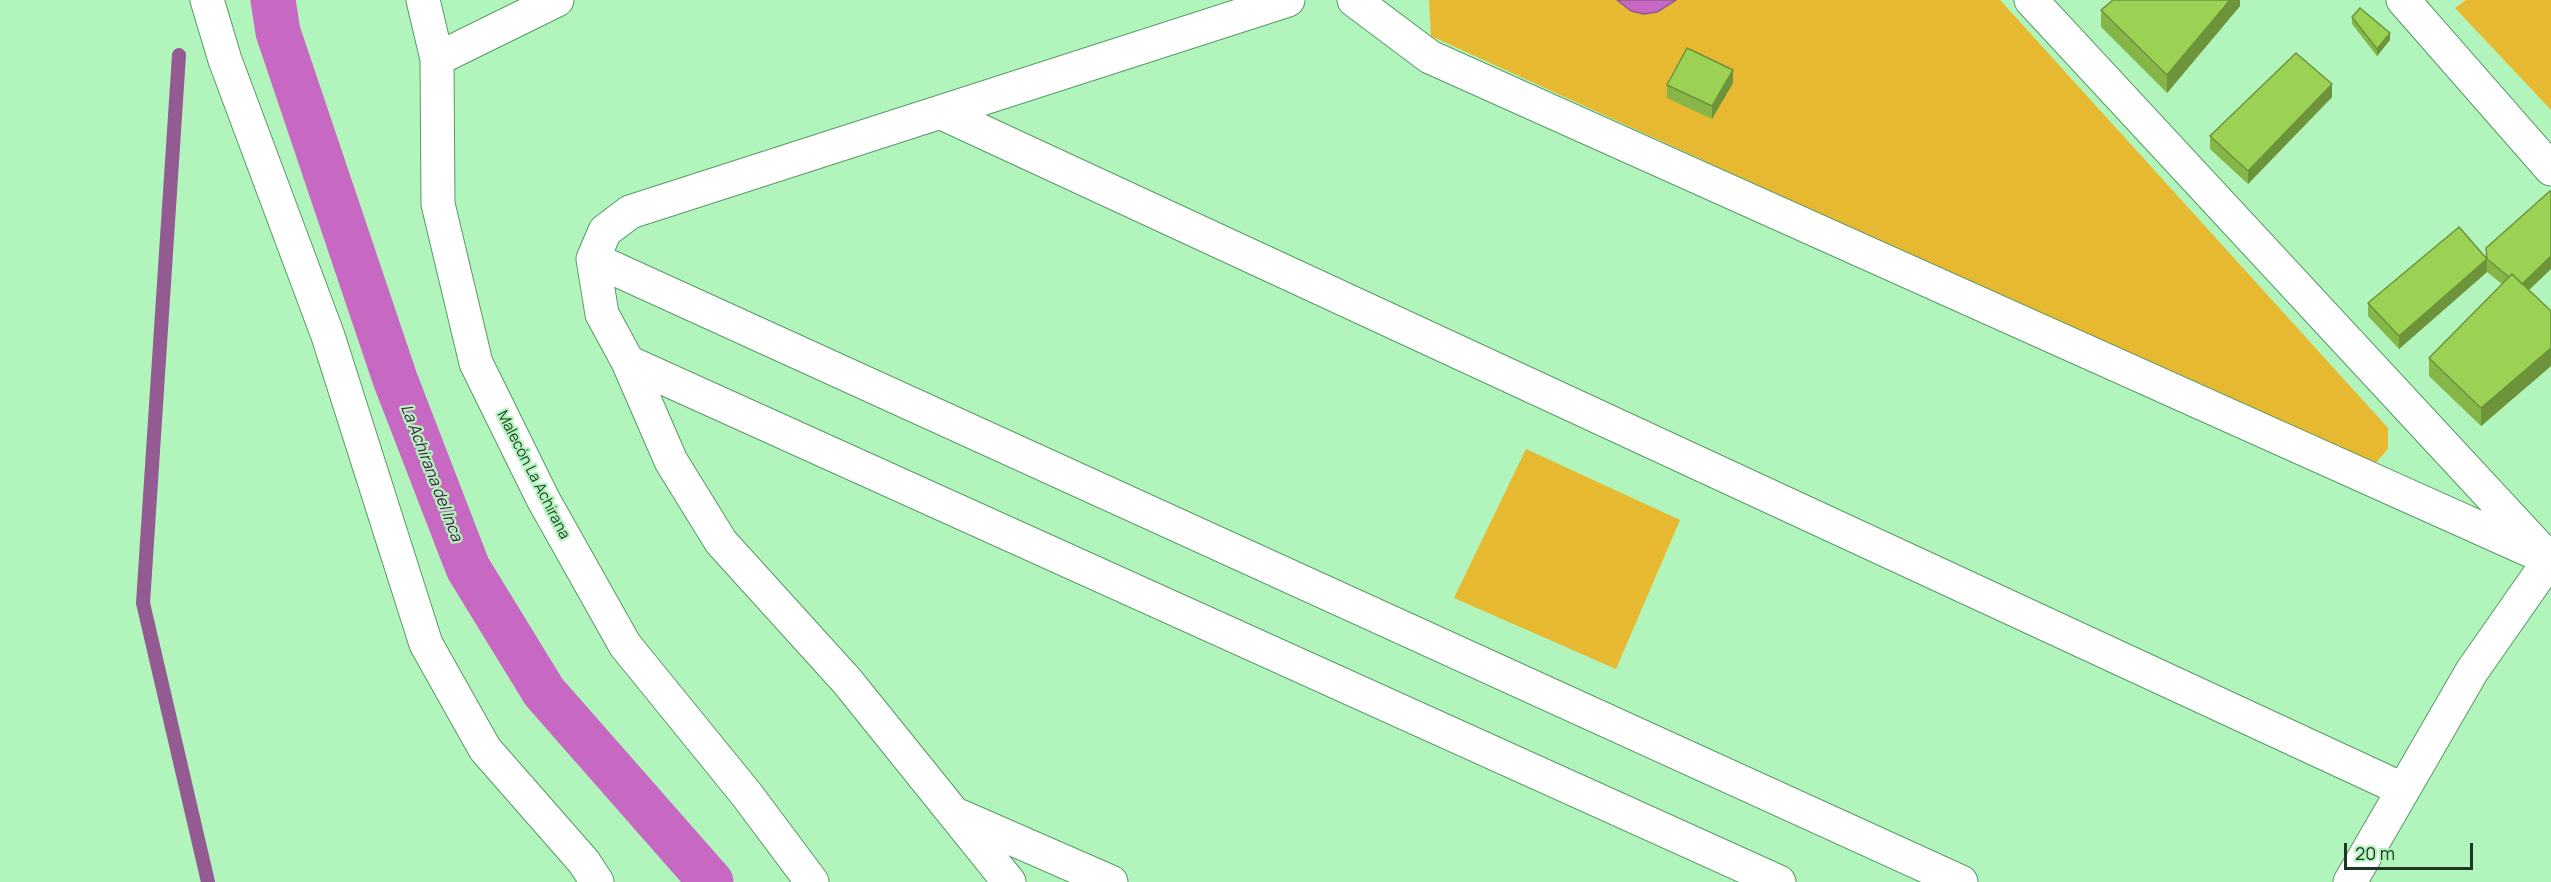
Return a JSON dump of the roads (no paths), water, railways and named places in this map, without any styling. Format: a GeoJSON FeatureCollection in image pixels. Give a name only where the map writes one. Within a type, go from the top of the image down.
{"type":"FeatureCollection","features":[{"type":"Feature","properties":{"kind":"street"},"geometry":{"type":"LineString","coordinates":[[207,0],[225,60],[328,336],[426,644],[485,748],[584,862],[597,882]]}},
{"type":"Feature","properties":{"kind":"street","name":"Malecón La Achirana"},"geometry":{"type":"LineString","coordinates":[[423,0],[437,59],[438,204],[476,363],[543,499],[625,645],[747,795],[812,882]]}},
{"type":"Feature","properties":{"kind":"street"},"geometry":{"type":"LineString","coordinates":[[437,59],[557,0]]}},
{"type":"Feature","properties":{"kind":"street"},"geometry":{"type":"LineString","coordinates":[[1009,882],[950,812],[847,681],[722,543],[671,461],[628,362],[602,314],[593,259],[605,231],[630,212],[1288,0]]}},
{"type":"Feature","properties":{"kind":"street"},"geometry":{"type":"LineString","coordinates":[[1354,0],[1430,57],[2550,559]]}},
{"type":"Feature","properties":{"kind":"street"},"geometry":{"type":"LineString","coordinates":[[2031,0],[2550,559]]}},
{"type":"Feature","properties":{"kind":"street"},"geometry":{"type":"LineString","coordinates":[[2403,0],[2551,169]]}},
{"type":"Feature","properties":{"kind":"street"},"geometry":{"type":"LineString","coordinates":[[942,113],[2402,789]]}},
{"type":"Feature","properties":{"kind":"street"},"geometry":{"type":"LineString","coordinates":[[593,259],[1961,882]]}},
{"type":"Feature","properties":{"kind":"street"},"geometry":{"type":"LineString","coordinates":[[628,362],[1779,882]]}},
{"type":"Feature","properties":{"kind":"street"},"geometry":{"type":"LineString","coordinates":[[2350,882],[2472,671],[2550,559]]}},
{"type":"Feature","properties":{"kind":"street"},"geometry":{"type":"LineString","coordinates":[[950,812],[1111,882]]}},
{"type":"Feature","properties":{"kind":"waterway","name":"La Achirana del Inca"},"geometry":{"type":"LineString","coordinates":[[273,0],[278,32],[395,379],[468,568],[544,692],[711,882]]}},
{"type":"Feature","properties":{"kind":"waterway"},"geometry":{"type":"LineString","coordinates":[[179,55],[143,603],[208,882]]}}]}
